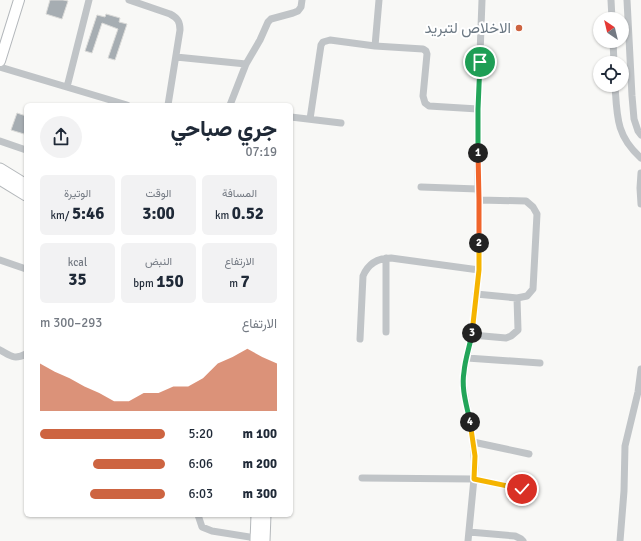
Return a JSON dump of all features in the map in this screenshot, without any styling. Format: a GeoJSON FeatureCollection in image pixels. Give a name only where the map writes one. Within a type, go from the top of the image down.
{"type":"FeatureCollection","features":[{"type":"Feature","properties":{"kind":"main road"},"geometry":{"type":"LineString","coordinates":[[0,169],[24,184]]}},
{"type":"Feature","properties":{"kind":"main road"},"geometry":{"type":"LineString","coordinates":[[0,179],[24,194]]}},
{"type":"Feature","properties":{"kind":"main road"},"geometry":{"type":"LineString","coordinates":[[257,517],[259,540]]}},
{"type":"Feature","properties":{"kind":"main road"},"geometry":{"type":"LineString","coordinates":[[259,540],[265,517]]}},
{"type":"Feature","properties":{"kind":"street"},"geometry":{"type":"LineString","coordinates":[[0,61],[18,0]]}},
{"type":"Feature","properties":{"kind":"street"},"geometry":{"type":"LineString","coordinates":[[67,87],[89,0]]}},
{"type":"Feature","properties":{"kind":"street"},"geometry":{"type":"LineString","coordinates":[[129,0],[175,16],[180,25],[168,103]]}},
{"type":"Feature","properties":{"kind":"street"},"geometry":{"type":"LineString","coordinates":[[231,103],[246,64],[262,37],[268,22],[271,19],[298,11],[301,7],[302,0]]}},
{"type":"Feature","properties":{"kind":"street"},"geometry":{"type":"LineString","coordinates":[[375,46],[379,0]]}},
{"type":"Feature","properties":{"kind":"street"},"geometry":{"type":"LineString","coordinates":[[468,541],[475,456],[464,390],[463,374],[472,335],[479,270],[478,109],[482,0]]}},
{"type":"Feature","properties":{"kind":"street"},"geometry":{"type":"LineString","coordinates":[[611,0],[612,12]]}},
{"type":"Feature","properties":{"kind":"street"},"geometry":{"type":"LineString","coordinates":[[627,0],[634,119],[641,135]]}},
{"type":"Feature","properties":{"kind":"street"},"geometry":{"type":"LineString","coordinates":[[310,119],[321,45],[323,42],[330,40],[375,46],[423,49],[427,54],[423,96],[425,103],[429,106],[478,109]]}},
{"type":"Feature","properties":{"kind":"street"},"geometry":{"type":"LineString","coordinates":[[176,57],[246,64]]}},
{"type":"Feature","properties":{"kind":"street"},"geometry":{"type":"LineString","coordinates":[[0,67],[120,103]]}},
{"type":"Feature","properties":{"kind":"street"},"geometry":{"type":"LineString","coordinates":[[616,92],[618,121],[624,139],[634,152],[641,158]]}},
{"type":"Feature","properties":{"kind":"street"},"geometry":{"type":"LineString","coordinates":[[293,117],[341,123]]}},
{"type":"Feature","properties":{"kind":"street"},"geometry":{"type":"LineString","coordinates":[[0,141],[24,149]]}},
{"type":"Feature","properties":{"kind":"street"},"geometry":{"type":"LineString","coordinates":[[641,173],[641,204]]}},
{"type":"Feature","properties":{"kind":"street"},"geometry":{"type":"LineString","coordinates":[[421,187],[478,189]]}},
{"type":"Feature","properties":{"kind":"street"},"geometry":{"type":"LineString","coordinates":[[476,294],[517,298],[527,296],[533,289],[537,214],[533,207],[526,201],[479,200]]}},
{"type":"Feature","properties":{"kind":"street"},"geometry":{"type":"LineString","coordinates":[[360,339],[364,276],[365,272],[372,264],[386,258],[479,270]]}},
{"type":"Feature","properties":{"kind":"street"},"geometry":{"type":"LineString","coordinates":[[386,258],[386,332]]}},
{"type":"Feature","properties":{"kind":"street"},"geometry":{"type":"LineString","coordinates":[[0,260],[24,268]]}},
{"type":"Feature","properties":{"kind":"street"},"geometry":{"type":"LineString","coordinates":[[472,335],[506,338],[512,336],[518,330],[517,298]]}},
{"type":"Feature","properties":{"kind":"street"},"geometry":{"type":"LineString","coordinates":[[0,350],[13,357],[24,355]]}},
{"type":"Feature","properties":{"kind":"street"},"geometry":{"type":"LineString","coordinates":[[467,358],[540,363]]}},
{"type":"Feature","properties":{"kind":"street"},"geometry":{"type":"LineString","coordinates":[[620,541],[624,491],[625,446],[638,392],[641,369]]}},
{"type":"Feature","properties":{"kind":"street"},"geometry":{"type":"LineString","coordinates":[[473,442],[529,454]]}},
{"type":"Feature","properties":{"kind":"street"},"geometry":{"type":"LineString","coordinates":[[362,478],[474,479],[522,489]]}},
{"type":"Feature","properties":{"kind":"street"},"geometry":{"type":"LineString","coordinates":[[199,517],[202,527],[205,529],[259,540]]}},
{"type":"Feature","properties":{"kind":"street"},"geometry":{"type":"LineString","coordinates":[[469,532],[515,536],[522,541]]}},
{"type":"Feature","properties":{"kind":"building"},"geometry":{"type":"Polygon","coordinates":[[[50,0],[68,1],[62,19],[46,14],[50,0]]]}},
{"type":"Feature","properties":{"kind":"building"},"geometry":{"type":"Polygon","coordinates":[[[106,14],[120,18],[119,22],[127,24],[115,60],[108,58],[118,29],[102,23],[92,53],[85,51],[97,15],[105,17],[106,14]]]}},
{"type":"Feature","properties":{"kind":"building"},"geometry":{"type":"Polygon","coordinates":[[[17,113],[24,115],[24,134],[11,130],[17,113]]]}},
{"type":"Feature","properties":{"kind":"place","name":"الاخلاص لتبريد"},"geometry":{"type":"Point","coordinates":[519,28]}},
{"type":"Feature","properties":{"kind":"route"},"geometry":{"type":"LineString","coordinates":[[480,62],[478,109],[479,270],[472,335],[463,374],[463,382],[475,456],[474,479],[522,489]]}}]}
